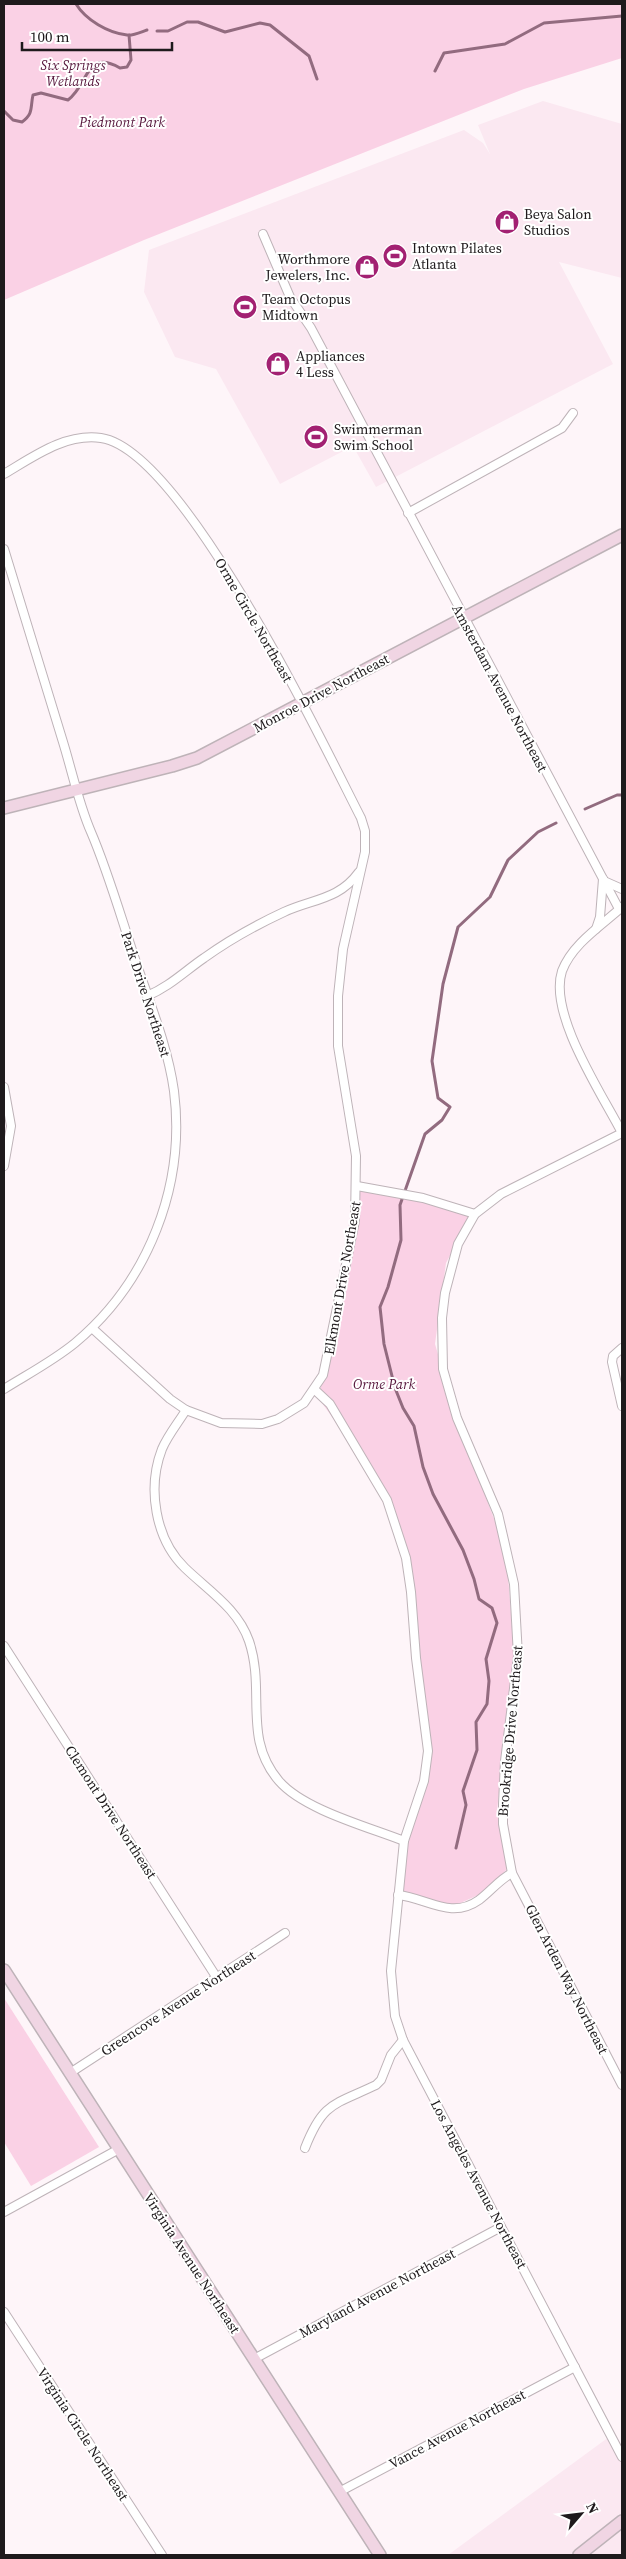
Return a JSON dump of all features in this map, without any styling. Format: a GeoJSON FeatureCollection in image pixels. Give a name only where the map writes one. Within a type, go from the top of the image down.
{"type":"FeatureCollection","features":[{"type":"Feature","properties":{"kind":"street","name":"Amsterdam Avenue Northeast"},"geometry":{"type":"LineString","coordinates":[[263,234],[290,297],[311,328],[603,879],[621,908],[596,929],[571,955],[562,971],[560,988],[562,1010],[568,1029],[622,1133]]}},
{"type":"Feature","properties":{"kind":"street"},"geometry":{"type":"LineString","coordinates":[[408,513],[562,428],[573,413]]}},
{"type":"Feature","properties":{"kind":"street","name":"Orme Circle Northeast"},"geometry":{"type":"LineString","coordinates":[[4,474],[42,452],[73,439],[102,438],[128,449],[170,492],[219,557],[248,603],[361,818],[365,841],[361,868]]}},
{"type":"Feature","properties":{"kind":"street","name":"Monroe Drive Northeast"},"geometry":{"type":"LineString","coordinates":[[4,808],[197,758],[622,535]]}},
{"type":"Feature","properties":{"kind":"street","name":"Park Drive Northeast"},"geometry":{"type":"LineString","coordinates":[[4,549],[78,790],[165,1051],[173,1089],[176,1133],[173,1171],[161,1218],[144,1258],[120,1295],[92,1328],[55,1358],[4,1388]]}},
{"type":"Feature","properties":{"kind":"street"},"geometry":{"type":"LineString","coordinates":[[147,996],[168,986],[235,937],[284,912],[341,891],[351,883],[361,868]]}},
{"type":"Feature","properties":{"kind":"street","name":"Elkmont Drive Northeast"},"geometry":{"type":"LineString","coordinates":[[92,1328],[170,1399],[186,1410],[221,1423],[262,1424],[291,1413],[315,1390],[329,1358],[354,1221],[357,1186],[356,1156],[338,1046],[338,996],[343,949],[361,868]]}},
{"type":"Feature","properties":{"kind":"street"},"geometry":{"type":"LineString","coordinates":[[596,929],[600,918],[603,879],[622,889]]}},
{"type":"Feature","properties":{"kind":"street"},"geometry":{"type":"LineString","coordinates":[[4,1088],[11,1126],[4,1166]]}},
{"type":"Feature","properties":{"kind":"street","name":"Brookridge Drive Northeast"},"geometry":{"type":"LineString","coordinates":[[512,1873],[503,1824],[503,1804],[505,1761],[518,1656],[514,1584],[498,1514],[450,1398],[443,1369],[441,1350],[442,1318],[448,1275],[458,1244],[475,1214],[501,1194],[622,1133]]}},
{"type":"Feature","properties":{"kind":"street"},"geometry":{"type":"LineString","coordinates":[[357,1186],[423,1198],[475,1214]]}},
{"type":"Feature","properties":{"kind":"street"},"geometry":{"type":"LineString","coordinates":[[622,1348],[613,1356],[612,1362],[619,1376],[616,1386],[622,1406]]}},
{"type":"Feature","properties":{"kind":"street"},"geometry":{"type":"LineString","coordinates":[[315,1390],[330,1404],[378,1481],[395,1519],[406,1558],[428,1752],[424,1781],[404,1841],[398,1895],[416,1897],[440,1908],[460,1908],[479,1900],[512,1873]]}},
{"type":"Feature","properties":{"kind":"street"},"geometry":{"type":"LineString","coordinates":[[186,1410],[168,1437],[158,1462],[155,1488],[157,1514],[166,1540],[176,1559],[227,1605],[248,1637],[257,1673],[256,1733],[265,1761],[281,1783],[302,1800],[404,1841]]}},
{"type":"Feature","properties":{"kind":"street","name":"Clemont Drive Northeast"},"geometry":{"type":"LineString","coordinates":[[4,1646],[217,1978]]}},
{"type":"Feature","properties":{"kind":"street","name":"Glen Arden Way Northeast"},"geometry":{"type":"LineString","coordinates":[[512,1873],[622,2085]]}},
{"type":"Feature","properties":{"kind":"street","name":"Los Angeles Avenue Northeast"},"geometry":{"type":"LineString","coordinates":[[398,1895],[391,1988],[395,2016],[404,2040],[622,2457]]}},
{"type":"Feature","properties":{"kind":"street","name":"Greencove Avenue Northeast"},"geometry":{"type":"LineString","coordinates":[[70,2073],[285,1933]]}},
{"type":"Feature","properties":{"kind":"street","name":"Virginia Avenue Northeast"},"geometry":{"type":"LineString","coordinates":[[4,1970],[380,2555]]}},
{"type":"Feature","properties":{"kind":"street"},"geometry":{"type":"LineString","coordinates":[[305,2148],[315,2124],[326,2111],[336,2104],[376,2085],[381,2080],[391,2055],[404,2040]]}},
{"type":"Feature","properties":{"kind":"street"},"geometry":{"type":"LineString","coordinates":[[4,2212],[119,2150]]}},
{"type":"Feature","properties":{"kind":"street","name":"Maryland Avenue Northeast"},"geometry":{"type":"LineString","coordinates":[[254,2359],[501,2227]]}},
{"type":"Feature","properties":{"kind":"street","name":"Virginia Circle Northeast"},"geometry":{"type":"LineString","coordinates":[[4,2312],[162,2555]]}},
{"type":"Feature","properties":{"kind":"street","name":"Vance Avenue Northeast"},"geometry":{"type":"LineString","coordinates":[[339,2492],[575,2367]]}},
{"type":"Feature","properties":{"kind":"street"},"geometry":{"type":"LineString","coordinates":[[586,2553],[622,2521]]}},
{"type":"Feature","properties":{"kind":"shaded area"},"geometry":{"type":"Polygon","coordinates":[[[543,101],[622,124],[622,278],[559,262],[613,364],[376,487],[353,446],[280,484],[216,369],[175,357],[144,292],[149,250],[464,130],[483,143],[490,154],[478,125],[543,101]]]}},
{"type":"Feature","properties":{"kind":"shaded area"},"geometry":{"type":"Polygon","coordinates":[[[613,2434],[622,2454],[622,2555],[448,2555],[613,2434]]]}},
{"type":"Feature","properties":{"kind":"green space","name":"Piedmont Park"},"geometry":{"type":"Polygon","coordinates":[[[4,4],[622,4],[622,58],[524,89],[144,240],[4,300],[4,4]]]}},
{"type":"Feature","properties":{"kind":"green space","name":"Orme Park"},"geometry":{"type":"Polygon","coordinates":[[[355,1187],[472,1214],[446,1263],[435,1344],[460,1430],[506,1550],[514,1652],[497,1811],[507,1869],[485,1892],[447,1909],[394,1890],[408,1828],[428,1778],[419,1656],[398,1539],[368,1466],[319,1399],[355,1187]]]}},
{"type":"Feature","properties":{"kind":"green space"},"geometry":{"type":"Polygon","coordinates":[[[4,1998],[99,2147],[31,2186],[4,2142],[4,1998]]]}},
{"type":"Feature","properties":{"kind":"waterway"},"geometry":{"type":"LineString","coordinates":[[76,4],[80,10],[98,25],[112,32],[129,35],[147,30]]}},
{"type":"Feature","properties":{"kind":"waterway"},"geometry":{"type":"LineString","coordinates":[[435,71],[444,53],[505,44],[544,23],[622,16]]}},
{"type":"Feature","properties":{"kind":"waterway"},"geometry":{"type":"LineString","coordinates":[[157,31],[168,31],[187,22],[198,22],[225,32],[260,23],[270,25],[309,56],[317,79]]}},
{"type":"Feature","properties":{"kind":"waterway"},"geometry":{"type":"LineString","coordinates":[[4,111],[13,120],[22,122],[30,113],[33,95],[41,93],[68,100],[94,65],[100,62],[109,63],[120,68],[127,67],[131,60],[129,35]]}},
{"type":"Feature","properties":{"kind":"waterway"},"geometry":{"type":"LineString","coordinates":[[585,809],[617,795],[622,795]]}},
{"type":"Feature","properties":{"kind":"waterway"},"geometry":{"type":"LineString","coordinates":[[456,1848],[466,1805],[463,1791],[477,1750],[476,1722],[487,1704],[489,1681],[486,1659],[497,1623],[492,1608],[479,1599],[463,1550],[433,1494],[423,1467],[414,1426],[403,1408],[395,1388],[384,1344],[380,1307],[388,1287],[401,1240],[400,1205],[425,1134],[442,1120],[450,1107],[438,1098],[432,1061],[443,984],[458,927],[490,897],[508,860],[538,832],[556,823]]}},
{"type":"Feature","properties":{"kind":"place","name":"Beya Salon Studios"},"geometry":{"type":"Point","coordinates":[507,222]}},
{"type":"Feature","properties":{"kind":"place","name":"Intown Pilates Atlanta"},"geometry":{"type":"Point","coordinates":[395,256]}},
{"type":"Feature","properties":{"kind":"place","name":"Worthmore Jewelers, Inc."},"geometry":{"type":"Point","coordinates":[367,267]}},
{"type":"Feature","properties":{"kind":"place","name":"Team Octopus Midtown"},"geometry":{"type":"Point","coordinates":[245,307]}},
{"type":"Feature","properties":{"kind":"place","name":"Appliances 4 Less"},"geometry":{"type":"Point","coordinates":[278,364]}},
{"type":"Feature","properties":{"kind":"place","name":"Swimmerman Swim School"},"geometry":{"type":"Point","coordinates":[316,437]}},
{"type":"Feature","properties":{"kind":"park label","name":"Six Springs Wetlands"},"geometry":{"type":"Point","coordinates":[73,74]}}]}
